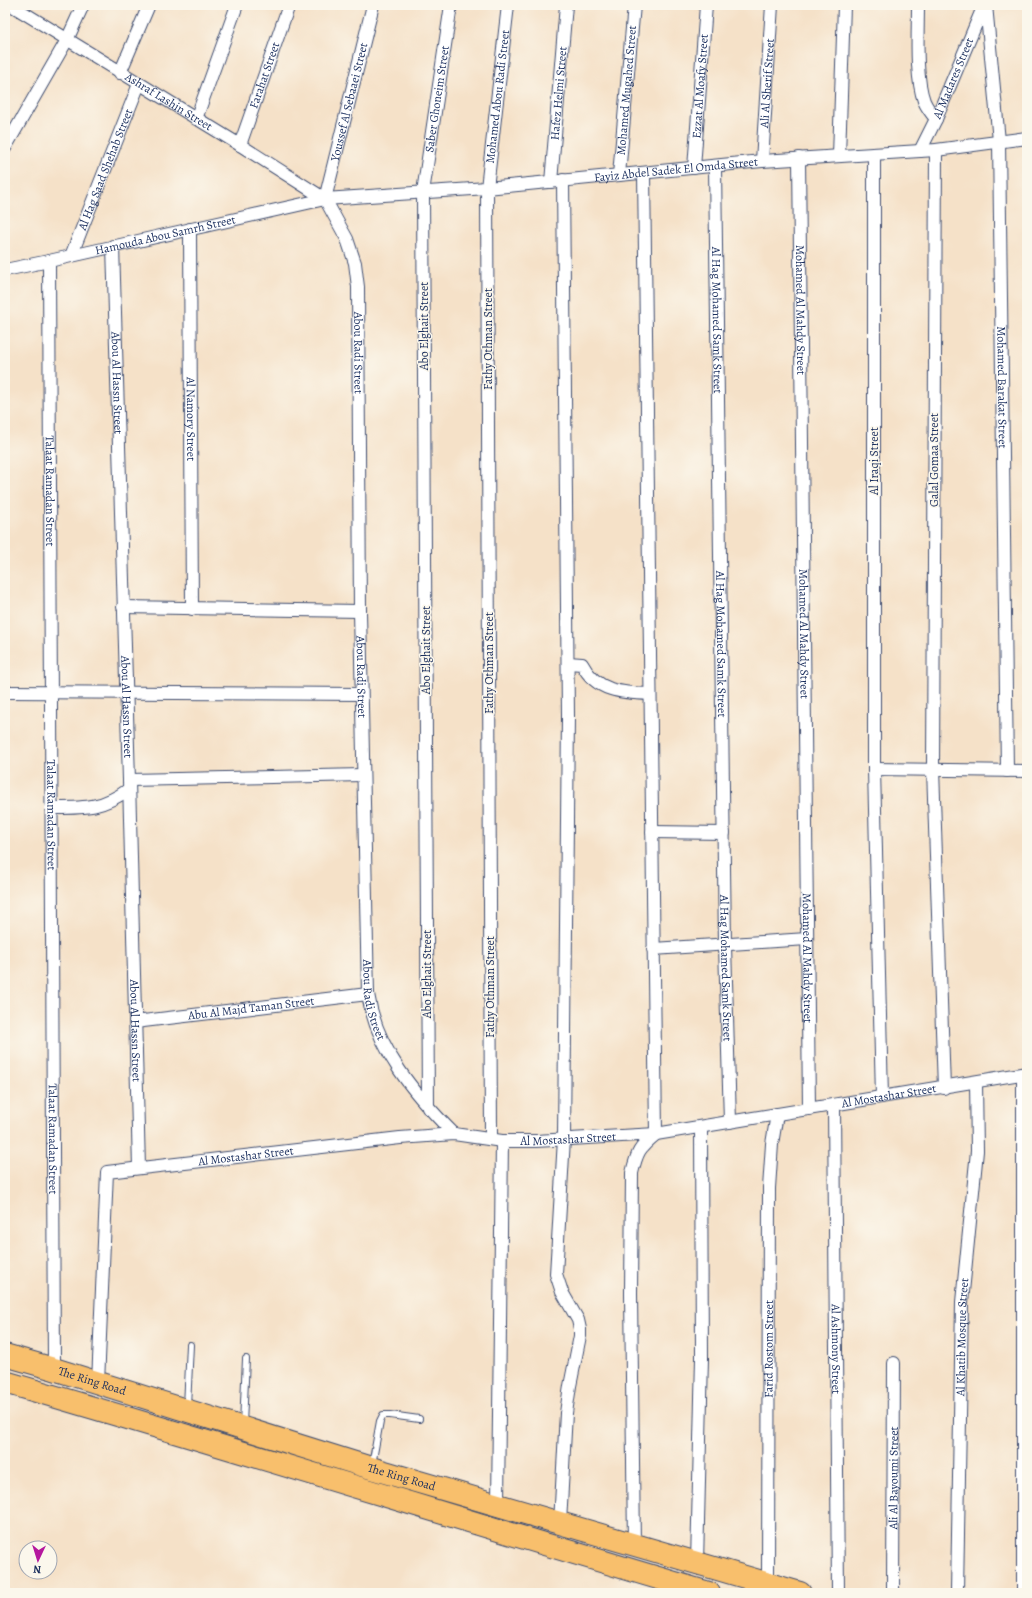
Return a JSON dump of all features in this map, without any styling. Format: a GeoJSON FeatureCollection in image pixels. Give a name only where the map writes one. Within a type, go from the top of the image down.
{"type":"FeatureCollection","features":[{"type":"Feature","properties":{"kind":"highway","name":"The Ring Road"},"geometry":{"type":"LineString","coordinates":[[5,1355],[371,1468],[800,1593]]}},
{"type":"Feature","properties":{"kind":"highway","name":"The Ring Road"},"geometry":{"type":"LineString","coordinates":[[5,1382],[710,1593]]}},
{"type":"Feature","properties":{"kind":"highway"},"geometry":{"type":"LineString","coordinates":[[364,1489],[371,1468]]}},
{"type":"Feature","properties":{"kind":"street","name":"Ashraf Lashin Street"},"geometry":{"type":"LineString","coordinates":[[10,5],[240,145],[325,200]]}},
{"type":"Feature","properties":{"kind":"street"},"geometry":{"type":"LineString","coordinates":[[5,148],[67,40],[83,5]]}},
{"type":"Feature","properties":{"kind":"street"},"geometry":{"type":"LineString","coordinates":[[120,73],[149,5]]}},
{"type":"Feature","properties":{"kind":"street"},"geometry":{"type":"LineString","coordinates":[[196,119],[237,5]]}},
{"type":"Feature","properties":{"kind":"street","name":"Farahat Street"},"geometry":{"type":"LineString","coordinates":[[240,145],[290,5]]}},
{"type":"Feature","properties":{"kind":"street","name":"Youssef Al Sebaaei Street"},"geometry":{"type":"LineString","coordinates":[[325,200],[373,5]]}},
{"type":"Feature","properties":{"kind":"street","name":"Saber Ghoneim Street"},"geometry":{"type":"LineString","coordinates":[[423,192],[451,5]]}},
{"type":"Feature","properties":{"kind":"street","name":"Mohamed Abou Radi Street"},"geometry":{"type":"LineString","coordinates":[[487,188],[508,5]]}},
{"type":"Feature","properties":{"kind":"street","name":"Hafez Helmi Street"},"geometry":{"type":"LineString","coordinates":[[560,1523],[567,1406],[580,1336],[578,1320],[562,1292],[556,1274],[564,1139],[568,663],[557,181],[566,5]]}},
{"type":"Feature","properties":{"kind":"street","name":"Mohamed Mugahed Street"},"geometry":{"type":"LineString","coordinates":[[619,175],[634,5]]}},
{"type":"Feature","properties":{"kind":"street","name":"Ezzat Al Moafy Street"},"geometry":{"type":"LineString","coordinates":[[694,168],[706,5]]}},
{"type":"Feature","properties":{"kind":"street","name":"Ali Al Sherif Street"},"geometry":{"type":"LineString","coordinates":[[762,161],[772,5]]}},
{"type":"Feature","properties":{"kind":"street"},"geometry":{"type":"LineString","coordinates":[[840,156],[844,5]]}},
{"type":"Feature","properties":{"kind":"street"},"geometry":{"type":"LineString","coordinates":[[918,5],[918,59],[921,92],[924,102],[936,119]]}},
{"type":"Feature","properties":{"kind":"street","name":"Al Madares Street"},"geometry":{"type":"LineString","coordinates":[[920,151],[936,119],[985,5]]}},
{"type":"Feature","properties":{"kind":"street","name":"Mohamed Barakat Street"},"geometry":{"type":"LineString","coordinates":[[985,5],[999,141],[1007,771]]}},
{"type":"Feature","properties":{"kind":"street","name":"Al Hag Saad Shehab Street"},"geometry":{"type":"LineString","coordinates":[[71,256],[139,84]]}},
{"type":"Feature","properties":{"kind":"street","name":"Fayiz Abdel Sadek El Omda Street"},"geometry":{"type":"LineString","coordinates":[[325,200],[487,188],[798,158],[936,150],[1027,138]]}},
{"type":"Feature","properties":{"kind":"street","name":"Galal Gomaa Street"},"geometry":{"type":"LineString","coordinates":[[936,150],[933,769],[944,1088]]}},
{"type":"Feature","properties":{"kind":"street","name":"Al Iraqi Street"},"geometry":{"type":"LineString","coordinates":[[874,154],[874,769],[882,1097]]}},
{"type":"Feature","properties":{"kind":"street","name":"Mohamed Al Mahdy Street"},"geometry":{"type":"LineString","coordinates":[[798,158],[809,1109]]}},
{"type":"Feature","properties":{"kind":"street","name":"Al Hag Mohamed Samk Street"},"geometry":{"type":"LineString","coordinates":[[715,166],[725,945],[730,1122]]}},
{"type":"Feature","properties":{"kind":"street"},"geometry":{"type":"LineString","coordinates":[[634,1545],[631,1294],[632,1173],[637,1154],[641,1147],[656,1134],[644,173]]}},
{"type":"Feature","properties":{"kind":"street","name":"Fathy Othman Street"},"geometry":{"type":"LineString","coordinates":[[487,188],[497,1140],[498,1505]]}},
{"type":"Feature","properties":{"kind":"street","name":"Abo Elghait Street"},"geometry":{"type":"LineString","coordinates":[[423,192],[428,1108]]}},
{"type":"Feature","properties":{"kind":"street","name":"Hamouda Abou Samrh Street"},"geometry":{"type":"LineString","coordinates":[[5,270],[49,262],[113,246],[325,200]]}},
{"type":"Feature","properties":{"kind":"street","name":"Abou Radi Street"},"geometry":{"type":"LineString","coordinates":[[325,200],[347,239],[355,263],[358,287],[360,611],[368,994],[373,1020],[381,1041],[428,1108],[454,1134]]}},
{"type":"Feature","properties":{"kind":"street","name":"Al Namory Street"},"geometry":{"type":"LineString","coordinates":[[190,229],[192,608]]}},
{"type":"Feature","properties":{"kind":"street","name":"Abou Al Hassn Street"},"geometry":{"type":"LineString","coordinates":[[113,246],[123,607],[130,785],[139,1168]]}},
{"type":"Feature","properties":{"kind":"street","name":"Talaat Ramadan Street"},"geometry":{"type":"LineString","coordinates":[[49,262],[54,1369]]}},
{"type":"Feature","properties":{"kind":"street"},"geometry":{"type":"LineString","coordinates":[[123,607],[360,611]]}},
{"type":"Feature","properties":{"kind":"street"},"geometry":{"type":"LineString","coordinates":[[568,663],[582,664],[594,680],[606,688],[625,693],[650,694]]}},
{"type":"Feature","properties":{"kind":"street"},"geometry":{"type":"LineString","coordinates":[[5,692],[362,694]]}},
{"type":"Feature","properties":{"kind":"street"},"geometry":{"type":"LineString","coordinates":[[874,769],[1027,771]]}},
{"type":"Feature","properties":{"kind":"street"},"geometry":{"type":"LineString","coordinates":[[51,808],[96,806],[110,801],[130,785],[363,775]]}},
{"type":"Feature","properties":{"kind":"street"},"geometry":{"type":"LineString","coordinates":[[652,832],[724,833]]}},
{"type":"Feature","properties":{"kind":"street"},"geometry":{"type":"LineString","coordinates":[[653,949],[807,939]]}},
{"type":"Feature","properties":{"kind":"street","name":"Abu Al Majd Taman Street"},"geometry":{"type":"LineString","coordinates":[[135,1022],[368,994]]}},
{"type":"Feature","properties":{"kind":"street"},"geometry":{"type":"LineString","coordinates":[[1023,1593],[1025,1074]]}},
{"type":"Feature","properties":{"kind":"street","name":"Al Mostashar Street"},"geometry":{"type":"LineString","coordinates":[[98,1383],[107,1172],[400,1138],[454,1134],[497,1140],[536,1141],[656,1134],[1025,1074]]}},
{"type":"Feature","properties":{"kind":"street","name":"Al Khatib Mosque Street"},"geometry":{"type":"LineString","coordinates":[[957,1593],[962,1302],[977,1151],[976,1082]]}},
{"type":"Feature","properties":{"kind":"street","name":"Al Ashmony Street"},"geometry":{"type":"LineString","coordinates":[[834,1105],[838,1593]]}},
{"type":"Feature","properties":{"kind":"street","name":"Farid Rostom Street"},"geometry":{"type":"LineString","coordinates":[[768,1584],[769,1188],[772,1144],[777,1114]]}},
{"type":"Feature","properties":{"kind":"street"},"geometry":{"type":"LineString","coordinates":[[697,1563],[702,1358],[701,1127]]}},
{"type":"Feature","properties":{"kind":"street","name":"Ali Al Bayoumi Street"},"geometry":{"type":"LineString","coordinates":[[893,1593],[894,1363]]}},
{"type":"Feature","properties":{"kind":"lane"},"geometry":{"type":"LineString","coordinates":[[186,1410],[190,1345]]}},
{"type":"Feature","properties":{"kind":"lane"},"geometry":{"type":"LineString","coordinates":[[243,1428],[246,1359]]}},
{"type":"Feature","properties":{"kind":"lane"},"geometry":{"type":"LineString","coordinates":[[371,1468],[380,1421],[383,1416],[390,1415],[419,1419]]}}]}
